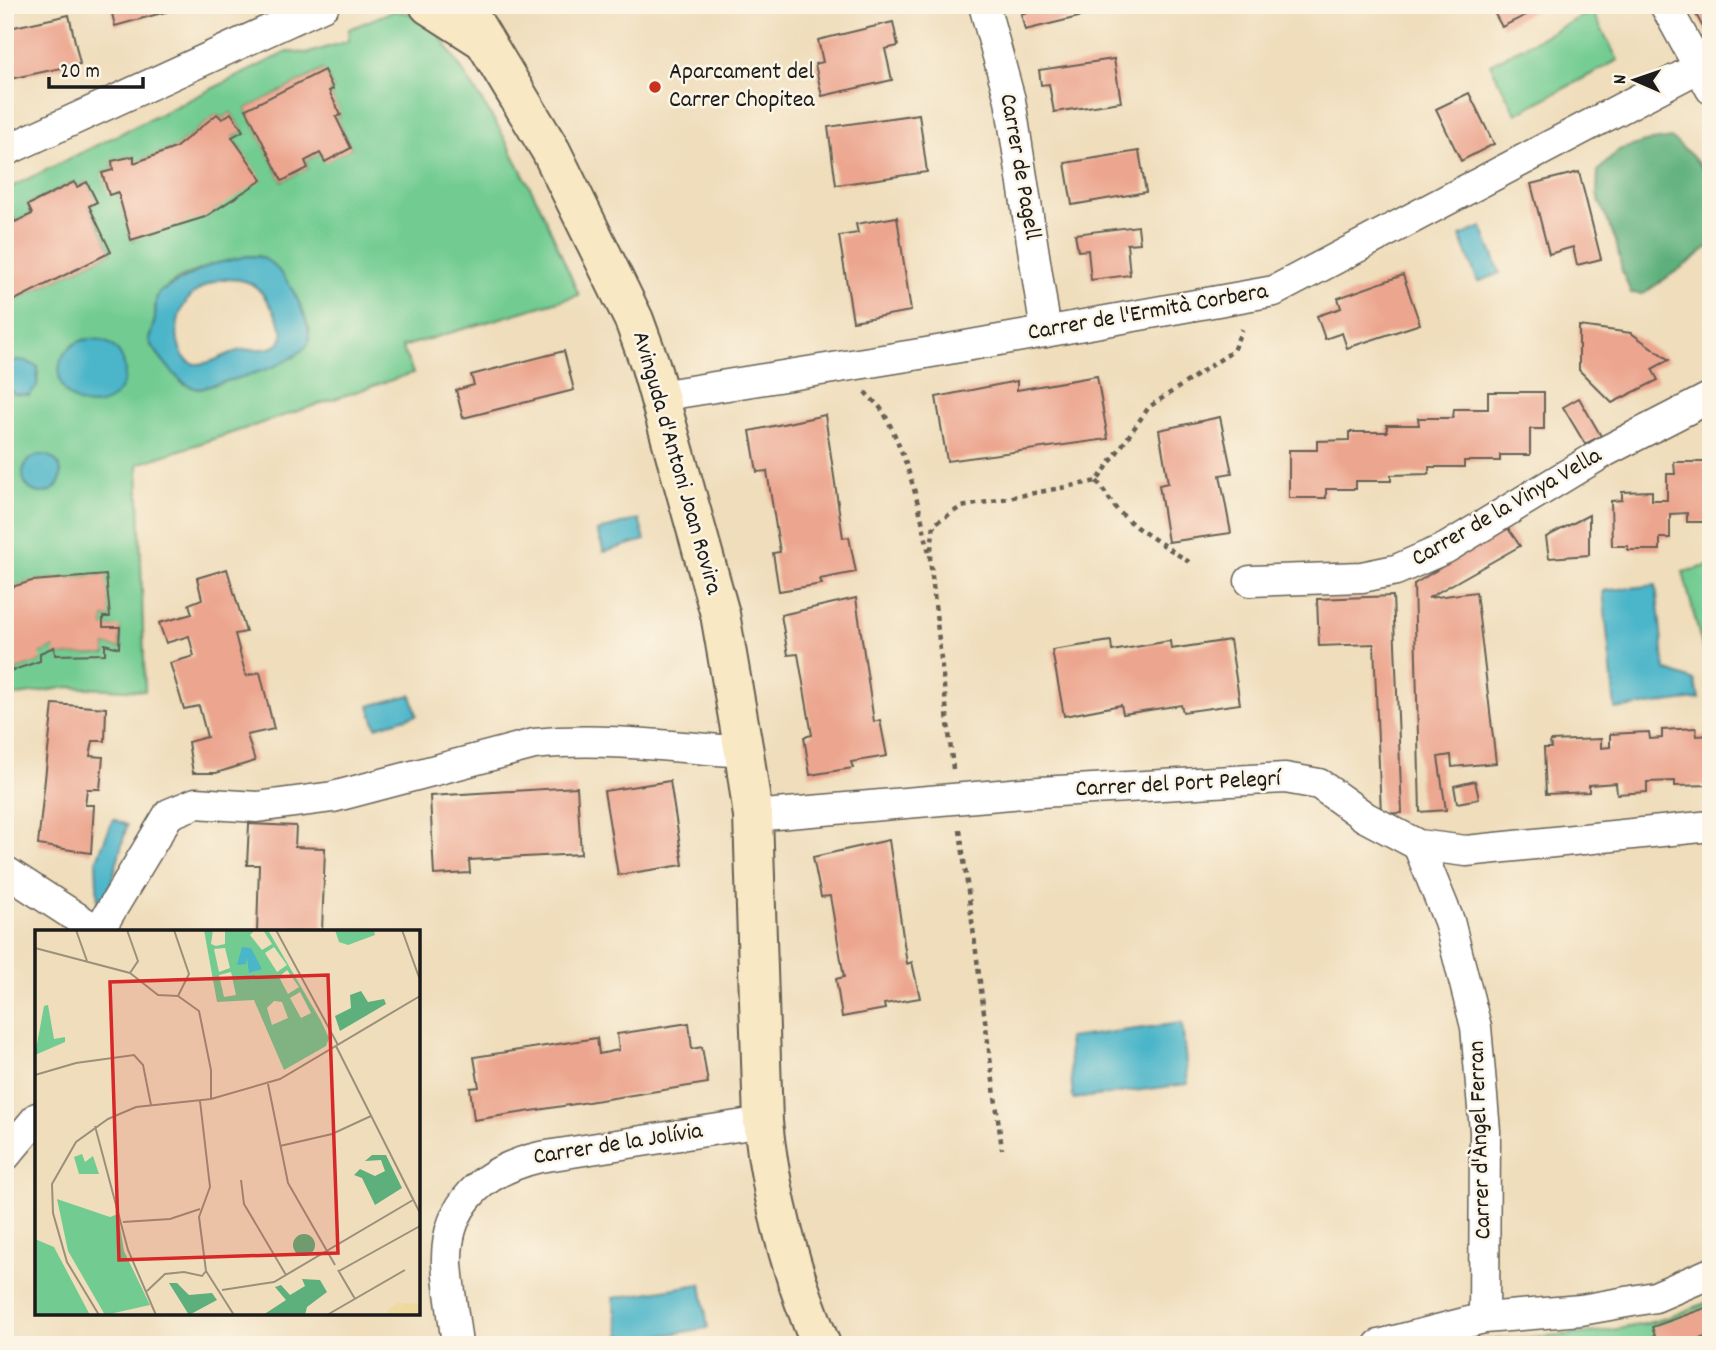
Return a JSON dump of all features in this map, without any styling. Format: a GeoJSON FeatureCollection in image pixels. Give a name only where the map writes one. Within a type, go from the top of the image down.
{"type":"FeatureCollection","features":[{"type":"Feature","properties":{"kind":"street"},"geometry":{"type":"LineString","coordinates":[[5,151],[324,5]]}},
{"type":"Feature","properties":{"kind":"street"},"geometry":{"type":"LineString","coordinates":[[429,5],[484,40]]}},
{"type":"Feature","properties":{"kind":"street","name":"Avinguda d'Antoni Joan Rovira"},"geometry":{"type":"LineString","coordinates":[[463,5],[551,151],[634,320],[659,396],[720,614],[753,816],[763,1122],[768,1170],[777,1216],[804,1305],[821,1345]]}},
{"type":"Feature","properties":{"kind":"street","name":"Carrer de Pagell"},"geometry":{"type":"LineString","coordinates":[[984,5],[1010,100],[1046,332]]}},
{"type":"Feature","properties":{"kind":"street"},"geometry":{"type":"LineString","coordinates":[[1665,5],[1707,73]]}},
{"type":"Feature","properties":{"kind":"street","name":"Carrer de l'Ermità Corbera"},"geometry":{"type":"LineString","coordinates":[[659,396],[1274,291],[1707,73]]}},
{"type":"Feature","properties":{"kind":"street","name":"Carrer de la Vinya Vella"},"geometry":{"type":"LineString","coordinates":[[1250,581],[1362,577],[1396,570],[1446,548],[1606,451],[1711,397]]}},
{"type":"Feature","properties":{"kind":"street"},"geometry":{"type":"LineString","coordinates":[[100,930],[169,814],[195,803],[257,807],[333,797],[534,744],[562,741],[619,740],[744,752]]}},
{"type":"Feature","properties":{"kind":"street","name":"Carrer del Port Pelegrí"},"geometry":{"type":"LineString","coordinates":[[753,816],[956,798],[1285,778],[1319,784],[1365,817],[1418,845],[1466,851],[1711,826]]}},
{"type":"Feature","properties":{"kind":"street","name":"Carrer d'Àngel Ferran"},"geometry":{"type":"LineString","coordinates":[[1418,845],[1449,921],[1476,1027],[1485,1131],[1484,1318]]}},
{"type":"Feature","properties":{"kind":"street"},"geometry":{"type":"LineString","coordinates":[[5,872],[97,930]]}},
{"type":"Feature","properties":{"kind":"street"},"geometry":{"type":"LineString","coordinates":[[5,1156],[35,1120]]}},
{"type":"Feature","properties":{"kind":"street","name":"Carrer de la Jolívia"},"geometry":{"type":"LineString","coordinates":[[457,1345],[447,1262],[450,1239],[463,1204],[483,1182],[515,1163],[540,1157],[763,1122]]}},
{"type":"Feature","properties":{"kind":"street"},"geometry":{"type":"LineString","coordinates":[[1379,1345],[1484,1318],[1581,1310],[1655,1297],[1711,1273]]}},
{"type":"Feature","properties":{"kind":"path"},"geometry":{"type":"LineString","coordinates":[[930,558],[934,524],[961,507],[1097,481],[1149,407],[1233,351],[1240,332],[1274,291]]}},
{"type":"Feature","properties":{"kind":"path"},"geometry":{"type":"LineString","coordinates":[[839,367],[883,410],[919,505],[930,558],[956,798],[1002,1149]]}},
{"type":"Feature","properties":{"kind":"path"},"geometry":{"type":"LineString","coordinates":[[1097,481],[1117,510],[1136,527],[1189,562]]}},
{"type":"Feature","properties":{"kind":"green space"},"geometry":{"type":"Polygon","coordinates":[[[393,11],[424,19],[438,32],[499,128],[540,206],[579,295],[402,347],[413,373],[138,464],[145,691],[69,687],[5,697],[5,673],[40,661],[40,653],[54,647],[56,655],[105,654],[105,644],[119,648],[120,628],[103,627],[103,617],[109,617],[105,575],[32,581],[5,589],[5,384],[7,387],[10,363],[5,367],[5,305],[111,252],[89,206],[96,202],[87,182],[77,187],[74,182],[28,204],[32,214],[15,222],[11,213],[5,216],[5,190],[287,52],[309,53],[348,41],[349,29],[393,11]],[[323,70],[246,109],[282,181],[308,168],[305,161],[320,153],[325,161],[351,148],[336,117],[340,115],[329,91],[333,89],[323,70]],[[231,113],[222,119],[217,114],[175,148],[134,163],[134,156],[112,161],[113,170],[103,173],[118,192],[132,240],[261,180],[232,137],[243,131],[231,113]],[[258,256],[219,263],[189,274],[175,281],[157,299],[149,340],[183,384],[200,389],[262,371],[296,356],[310,330],[297,298],[277,269],[258,256]]]}},
{"type":"Feature","properties":{"kind":"green space"},"geometry":{"type":"Polygon","coordinates":[[[1592,11],[1618,60],[1516,114],[1490,64],[1592,11]]]}},
{"type":"Feature","properties":{"kind":"green space"},"geometry":{"type":"Polygon","coordinates":[[[1671,138],[1691,155],[1711,178],[1711,245],[1643,294],[1631,293],[1622,271],[1616,241],[1597,195],[1598,171],[1619,150],[1671,138]]]}},
{"type":"Feature","properties":{"kind":"green space"},"geometry":{"type":"Polygon","coordinates":[[[1711,565],[1711,681],[1683,572],[1711,565]]]}},
{"type":"Feature","properties":{"kind":"green space"},"geometry":{"type":"Polygon","coordinates":[[[1711,1301],[1711,1345],[1438,1345],[1605,1331],[1660,1320],[1711,1301]]]}},
{"type":"Feature","properties":{"kind":"water"},"geometry":{"type":"Polygon","coordinates":[[[1482,227],[1500,273],[1478,282],[1460,236],[1482,227]]]}},
{"type":"Feature","properties":{"kind":"water"},"geometry":{"type":"Polygon","coordinates":[[[247,256],[260,257],[276,267],[297,298],[309,333],[309,343],[287,360],[259,372],[200,389],[185,384],[173,373],[149,340],[155,319],[156,299],[159,292],[210,265],[247,256]],[[222,279],[194,294],[182,309],[177,329],[178,341],[182,354],[191,363],[208,363],[242,350],[269,348],[282,339],[278,319],[257,288],[246,282],[222,279]]]}},
{"type":"Feature","properties":{"kind":"water"},"geometry":{"type":"Polygon","coordinates":[[[92,339],[105,342],[115,349],[122,359],[125,372],[122,385],[115,395],[105,402],[92,405],[79,402],[69,395],[62,385],[59,372],[62,359],[69,349],[79,342],[92,339]]]}},
{"type":"Feature","properties":{"kind":"water"},"geometry":{"type":"Polygon","coordinates":[[[17,360],[38,367],[37,386],[29,395],[14,394],[5,384],[5,367],[17,360]]]}},
{"type":"Feature","properties":{"kind":"water"},"geometry":{"type":"Polygon","coordinates":[[[42,455],[56,460],[61,474],[56,488],[42,493],[28,488],[23,474],[28,460],[42,455]]]}},
{"type":"Feature","properties":{"kind":"water"},"geometry":{"type":"Polygon","coordinates":[[[639,519],[645,540],[604,552],[597,531],[639,519]]]}},
{"type":"Feature","properties":{"kind":"water"},"geometry":{"type":"Polygon","coordinates":[[[1656,585],[1665,670],[1695,681],[1699,699],[1615,709],[1603,591],[1656,585]]]}},
{"type":"Feature","properties":{"kind":"water"},"geometry":{"type":"Polygon","coordinates":[[[411,695],[417,715],[376,727],[369,706],[411,695]]]}},
{"type":"Feature","properties":{"kind":"water"},"geometry":{"type":"Polygon","coordinates":[[[113,819],[127,825],[99,930],[96,862],[113,819]]]}},
{"type":"Feature","properties":{"kind":"water"},"geometry":{"type":"Polygon","coordinates":[[[1182,1023],[1188,1084],[1073,1099],[1068,1038],[1182,1023]]]}},
{"type":"Feature","properties":{"kind":"water"},"geometry":{"type":"Polygon","coordinates":[[[701,1284],[708,1328],[622,1342],[613,1298],[701,1284]]]}},
{"type":"Feature","properties":{"kind":"building"},"geometry":{"type":"Polygon","coordinates":[[[110,5],[187,5],[187,6],[115,26],[110,5]]]}},
{"type":"Feature","properties":{"kind":"building"},"geometry":{"type":"Polygon","coordinates":[[[1029,5],[1093,5],[1095,13],[1025,30],[1021,14],[1030,11],[1029,5]]]}},
{"type":"Feature","properties":{"kind":"building"},"geometry":{"type":"Polygon","coordinates":[[[1490,5],[1536,5],[1538,9],[1502,27],[1490,5]]]}},
{"type":"Feature","properties":{"kind":"building"},"geometry":{"type":"Polygon","coordinates":[[[1691,5],[1711,5],[1711,33],[1707,35],[1691,5]]]}},
{"type":"Feature","properties":{"kind":"building"},"geometry":{"type":"Polygon","coordinates":[[[69,15],[80,64],[5,80],[5,29],[69,15]]]}},
{"type":"Feature","properties":{"kind":"building"},"geometry":{"type":"Polygon","coordinates":[[[893,22],[898,46],[885,49],[892,80],[822,96],[815,64],[823,62],[818,40],[893,22]]]}},
{"type":"Feature","properties":{"kind":"building"},"geometry":{"type":"Polygon","coordinates":[[[1114,59],[1121,102],[1054,112],[1049,84],[1041,85],[1039,70],[1114,59]]]}},
{"type":"Feature","properties":{"kind":"building"},"geometry":{"type":"Polygon","coordinates":[[[324,70],[333,89],[329,91],[341,115],[336,117],[351,148],[325,162],[320,153],[305,161],[308,168],[282,181],[246,109],[324,70]]]}},
{"type":"Feature","properties":{"kind":"building"},"geometry":{"type":"Polygon","coordinates":[[[1469,93],[1494,144],[1461,161],[1436,109],[1469,93]]]}},
{"type":"Feature","properties":{"kind":"building"},"geometry":{"type":"Polygon","coordinates":[[[231,113],[243,131],[232,137],[262,180],[205,217],[131,240],[118,192],[109,195],[102,173],[113,170],[112,161],[134,156],[134,163],[175,148],[217,114],[222,119],[231,113]]]}},
{"type":"Feature","properties":{"kind":"building"},"geometry":{"type":"Polygon","coordinates":[[[919,114],[927,172],[836,185],[828,127],[919,114]]]}},
{"type":"Feature","properties":{"kind":"building"},"geometry":{"type":"Polygon","coordinates":[[[1139,151],[1146,192],[1072,205],[1065,163],[1139,151]]]}},
{"type":"Feature","properties":{"kind":"building"},"geometry":{"type":"Polygon","coordinates":[[[1579,172],[1601,259],[1577,265],[1573,247],[1549,254],[1531,184],[1579,172]]]}},
{"type":"Feature","properties":{"kind":"building"},"geometry":{"type":"Polygon","coordinates":[[[74,182],[77,187],[87,182],[97,202],[89,206],[111,252],[5,305],[5,216],[11,213],[15,222],[32,214],[28,205],[74,182]]]}},
{"type":"Feature","properties":{"kind":"building"},"geometry":{"type":"Polygon","coordinates":[[[897,217],[911,311],[853,321],[839,236],[858,233],[856,224],[897,217]]]}},
{"type":"Feature","properties":{"kind":"building"},"geometry":{"type":"Polygon","coordinates":[[[1138,226],[1140,243],[1127,244],[1130,275],[1091,280],[1088,250],[1078,251],[1075,234],[1138,226]]]}},
{"type":"Feature","properties":{"kind":"building"},"geometry":{"type":"Polygon","coordinates":[[[1403,275],[1420,324],[1347,348],[1342,333],[1325,339],[1317,316],[1341,308],[1338,298],[1403,275]]]}},
{"type":"Feature","properties":{"kind":"building"},"geometry":{"type":"Polygon","coordinates":[[[1579,326],[1631,333],[1669,360],[1652,369],[1658,380],[1612,403],[1579,370],[1579,326]]]}},
{"type":"Feature","properties":{"kind":"building"},"geometry":{"type":"Polygon","coordinates":[[[564,351],[574,390],[463,418],[456,390],[474,385],[471,375],[564,351]]]}},
{"type":"Feature","properties":{"kind":"building"},"geometry":{"type":"Polygon","coordinates":[[[1097,376],[1108,439],[947,461],[936,397],[1017,381],[1017,390],[1097,376]]]}},
{"type":"Feature","properties":{"kind":"building"},"geometry":{"type":"Polygon","coordinates":[[[1488,392],[1544,392],[1544,429],[1530,429],[1530,455],[1500,455],[1500,461],[1464,461],[1464,467],[1429,467],[1429,474],[1391,475],[1391,481],[1356,481],[1356,489],[1326,489],[1326,498],[1289,498],[1289,450],[1317,450],[1317,441],[1349,440],[1349,432],[1387,432],[1387,425],[1419,425],[1418,418],[1453,418],[1454,409],[1488,409],[1488,392]]]}},
{"type":"Feature","properties":{"kind":"building"},"geometry":{"type":"Polygon","coordinates":[[[1579,398],[1601,436],[1585,444],[1563,407],[1579,398]]]}},
{"type":"Feature","properties":{"kind":"building"},"geometry":{"type":"Polygon","coordinates":[[[825,415],[843,538],[849,537],[856,572],[820,579],[822,584],[779,591],[773,553],[780,552],[767,471],[757,472],[750,431],[825,415]]]}},
{"type":"Feature","properties":{"kind":"building"},"geometry":{"type":"Polygon","coordinates":[[[1220,417],[1232,473],[1220,475],[1231,533],[1168,542],[1159,485],[1168,483],[1159,430],[1220,417]]]}},
{"type":"Feature","properties":{"kind":"building"},"geometry":{"type":"Polygon","coordinates":[[[1674,462],[1705,462],[1705,469],[1711,469],[1711,522],[1687,522],[1687,513],[1670,514],[1670,538],[1660,538],[1660,550],[1628,550],[1628,546],[1612,546],[1611,501],[1622,500],[1622,492],[1652,491],[1652,500],[1667,500],[1667,474],[1675,474],[1674,462]]]}},
{"type":"Feature","properties":{"kind":"building"},"geometry":{"type":"Polygon","coordinates":[[[1589,515],[1589,555],[1549,558],[1546,537],[1589,515]]]}},
{"type":"Feature","properties":{"kind":"building"},"geometry":{"type":"Polygon","coordinates":[[[1507,527],[1520,546],[1428,598],[1476,592],[1496,763],[1452,767],[1451,755],[1438,757],[1446,810],[1420,812],[1414,584],[1507,527]]]}},
{"type":"Feature","properties":{"kind":"building"},"geometry":{"type":"Polygon","coordinates":[[[227,569],[246,632],[235,634],[246,676],[260,672],[274,729],[247,735],[255,761],[216,773],[193,773],[188,742],[207,737],[199,706],[184,709],[170,663],[194,656],[189,636],[166,643],[159,623],[192,614],[189,604],[202,599],[197,578],[227,569]]]}},
{"type":"Feature","properties":{"kind":"building"},"geometry":{"type":"Polygon","coordinates":[[[106,575],[110,617],[103,617],[103,627],[120,627],[119,648],[105,644],[105,654],[55,655],[54,647],[40,653],[40,661],[5,673],[5,589],[32,581],[106,575]]]}},
{"type":"Feature","properties":{"kind":"building"},"geometry":{"type":"Polygon","coordinates":[[[1393,596],[1402,813],[1381,814],[1374,644],[1319,646],[1317,599],[1393,596]]]}},
{"type":"Feature","properties":{"kind":"building"},"geometry":{"type":"Polygon","coordinates":[[[856,598],[874,722],[880,720],[887,756],[851,762],[853,768],[810,775],[804,737],[812,735],[798,654],[788,655],[781,615],[856,598]]]}},
{"type":"Feature","properties":{"kind":"building"},"geometry":{"type":"Polygon","coordinates":[[[1230,640],[1240,704],[1183,712],[1181,705],[1123,714],[1121,705],[1064,716],[1052,650],[1111,641],[1112,651],[1170,641],[1171,649],[1230,640]]]}},
{"type":"Feature","properties":{"kind":"building"},"geometry":{"type":"Polygon","coordinates":[[[53,704],[106,708],[105,741],[93,741],[90,756],[103,757],[100,789],[87,789],[85,805],[94,805],[91,853],[38,845],[53,704]]]}},
{"type":"Feature","properties":{"kind":"building"},"geometry":{"type":"Polygon","coordinates":[[[1696,728],[1697,736],[1711,735],[1710,785],[1675,786],[1675,781],[1647,782],[1647,792],[1617,794],[1616,783],[1589,785],[1589,792],[1546,794],[1544,748],[1551,748],[1550,741],[1601,739],[1601,748],[1610,747],[1610,734],[1649,732],[1650,739],[1662,738],[1662,730],[1696,728]]]}},
{"type":"Feature","properties":{"kind":"building"},"geometry":{"type":"Polygon","coordinates":[[[670,781],[683,865],[618,875],[604,791],[670,781]]]}},
{"type":"Feature","properties":{"kind":"building"},"geometry":{"type":"Polygon","coordinates":[[[1475,781],[1479,799],[1457,803],[1454,786],[1475,781]]]}},
{"type":"Feature","properties":{"kind":"building"},"geometry":{"type":"Polygon","coordinates":[[[577,787],[581,854],[469,860],[470,873],[434,875],[430,796],[577,787]]]}},
{"type":"Feature","properties":{"kind":"building"},"geometry":{"type":"Polygon","coordinates":[[[249,824],[296,826],[295,847],[325,848],[322,930],[257,930],[259,865],[247,865],[249,824]]]}},
{"type":"Feature","properties":{"kind":"building"},"geometry":{"type":"Polygon","coordinates":[[[889,840],[907,964],[912,962],[920,998],[884,1004],[885,1009],[842,1017],[836,979],[844,977],[830,896],[821,897],[813,857],[889,840]]]}},
{"type":"Feature","properties":{"kind":"building"},"geometry":{"type":"Polygon","coordinates":[[[689,1023],[692,1049],[702,1047],[708,1083],[474,1120],[470,1088],[479,1087],[474,1057],[597,1038],[599,1054],[619,1050],[617,1034],[689,1023]]]}},
{"type":"Feature","properties":{"kind":"building"},"geometry":{"type":"Polygon","coordinates":[[[1711,1306],[1711,1335],[1682,1345],[1658,1345],[1652,1327],[1711,1306]]]}},
{"type":"Feature","properties":{"kind":"place","name":"Aparcament del Carrer Chopitea"},"geometry":{"type":"Point","coordinates":[655,87]}}]}
